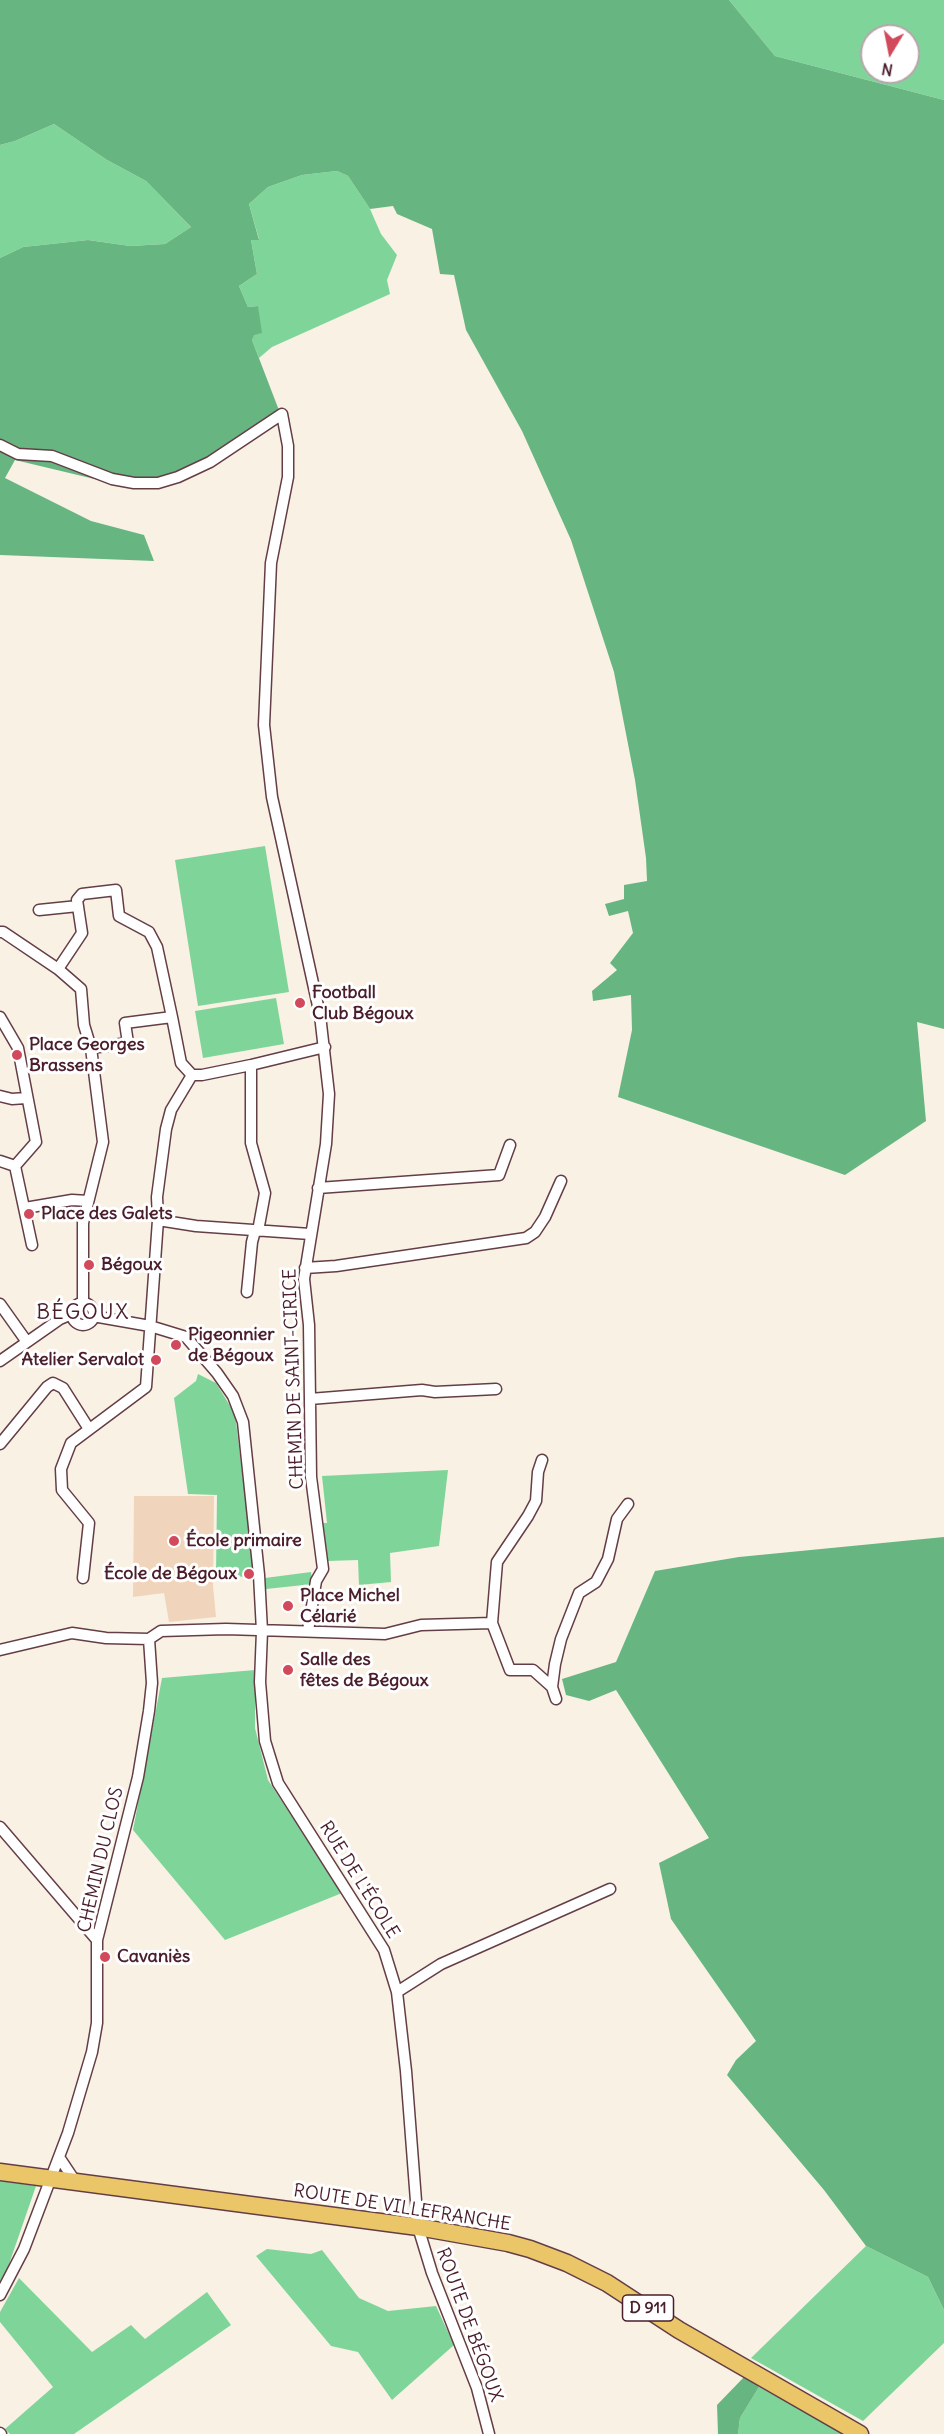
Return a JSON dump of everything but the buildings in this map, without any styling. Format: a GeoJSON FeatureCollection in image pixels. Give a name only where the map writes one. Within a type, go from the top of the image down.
{"type":"FeatureCollection","features":[{"type":"Feature","properties":{"kind":"main road","name":"ROUTE DE VILLEFRANCHE"},"geometry":{"type":"LineString","coordinates":[[0,2172],[418,2227],[508,2243],[567,2263],[607,2283],[679,2330],[860,2434]]}},
{"type":"Feature","properties":{"kind":"street","name":"CHEMIN DE SAINT-CIRICE"},"geometry":{"type":"LineString","coordinates":[[0,445],[18,454],[52,456],[112,479],[134,483],[158,483],[178,477],[210,462],[282,414],[288,446],[288,477],[271,563],[264,725],[272,797],[320,1016],[329,1094],[328,1123],[304,1279],[309,1325],[311,1477],[323,1569],[316,1581],[308,1631]]}},
{"type":"Feature","properties":{"kind":"street"},"geometry":{"type":"LineString","coordinates":[[58,969],[82,933],[77,900],[82,894],[116,890],[119,916],[149,932],[157,947],[181,1063],[192,1075],[250,1065],[325,1047]]}},
{"type":"Feature","properties":{"kind":"street"},"geometry":{"type":"LineString","coordinates":[[39,910],[78,906]]}},
{"type":"Feature","properties":{"kind":"street"},"geometry":{"type":"LineString","coordinates":[[0,932],[58,969],[81,989],[84,1025],[91,1048],[103,1142],[83,1223],[82,1303]]}},
{"type":"Feature","properties":{"kind":"street"},"geometry":{"type":"LineString","coordinates":[[91,1048],[128,1043],[125,1023],[172,1017]]}},
{"type":"Feature","properties":{"kind":"street"},"geometry":{"type":"LineString","coordinates":[[0,1019],[18,1048],[36,1142],[15,1166]]}},
{"type":"Feature","properties":{"kind":"street"},"geometry":{"type":"LineString","coordinates":[[247,1292],[252,1242],[262,1216],[265,1193],[251,1143],[250,1065]]}},
{"type":"Feature","properties":{"kind":"street"},"geometry":{"type":"LineString","coordinates":[[83,1578],[89,1523],[62,1490],[63,1460],[71,1443],[146,1387],[158,1220],[157,1197],[166,1129],[171,1110],[192,1075]]}},
{"type":"Feature","properties":{"kind":"street"},"geometry":{"type":"LineString","coordinates":[[0,1096],[12,1100],[26,1098]]}},
{"type":"Feature","properties":{"kind":"street"},"geometry":{"type":"LineString","coordinates":[[318,1188],[499,1175],[510,1145]]}},
{"type":"Feature","properties":{"kind":"street"},"geometry":{"type":"LineString","coordinates":[[0,1161],[15,1166]]}},
{"type":"Feature","properties":{"kind":"street"},"geometry":{"type":"LineString","coordinates":[[15,1166],[32,1245]]}},
{"type":"Feature","properties":{"kind":"street"},"geometry":{"type":"LineString","coordinates":[[305,1268],[336,1266],[526,1238],[535,1232],[561,1181]]}},
{"type":"Feature","properties":{"kind":"street"},"geometry":{"type":"LineString","coordinates":[[25,1208],[72,1200],[88,1201]]}},
{"type":"Feature","properties":{"kind":"street"},"geometry":{"type":"LineString","coordinates":[[158,1220],[257,1231],[310,1234]]}},
{"type":"Feature","properties":{"kind":"street"},"geometry":{"type":"LineString","coordinates":[[0,1361],[72,1314],[73,1309],[82,1303]]}},
{"type":"Feature","properties":{"kind":"street"},"geometry":{"type":"LineString","coordinates":[[72,1314],[77,1323],[87,1324],[93,1316],[91,1307],[82,1303]]}},
{"type":"Feature","properties":{"kind":"street"},"geometry":{"type":"LineString","coordinates":[[0,1304],[27,1342]]}},
{"type":"Feature","properties":{"kind":"street","name":"RUE DE L'ÉCOLE"},"geometry":{"type":"LineString","coordinates":[[93,1316],[150,1326],[186,1337],[218,1373],[233,1396],[243,1422],[262,1631],[260,1682],[265,1741],[278,1783],[384,1950],[397,1992],[406,2071],[418,2227]]}},
{"type":"Feature","properties":{"kind":"street"},"geometry":{"type":"LineString","coordinates":[[0,1444],[47,1387],[53,1383],[63,1388],[89,1429]]}},
{"type":"Feature","properties":{"kind":"street"},"geometry":{"type":"LineString","coordinates":[[310,1399],[422,1390],[435,1392],[496,1389]]}},
{"type":"Feature","properties":{"kind":"street"},"geometry":{"type":"LineString","coordinates":[[542,1460],[538,1472],[536,1501],[497,1562],[492,1623],[510,1671],[533,1670],[552,1687]]}},
{"type":"Feature","properties":{"kind":"street"},"geometry":{"type":"LineString","coordinates":[[556,1699],[552,1687],[561,1639],[579,1593],[596,1582],[608,1559],[617,1519],[628,1504]]}},
{"type":"Feature","properties":{"kind":"street"},"geometry":{"type":"LineString","coordinates":[[0,1650],[72,1633],[106,1638],[149,1639],[161,1632],[226,1629],[385,1634],[421,1625],[492,1623]]}},
{"type":"Feature","properties":{"kind":"street","name":"CHEMIN DU CLOS"},"geometry":{"type":"LineString","coordinates":[[0,2295],[24,2249],[59,2157],[92,2052],[97,2023],[98,1941],[135,1788],[144,1738],[152,1683],[149,1639]]}},
{"type":"Feature","properties":{"kind":"street"},"geometry":{"type":"LineString","coordinates":[[0,1827],[98,1941]]}},
{"type":"Feature","properties":{"kind":"street"},"geometry":{"type":"LineString","coordinates":[[397,1992],[441,1964],[610,1889]]}},
{"type":"Feature","properties":{"kind":"street"},"geometry":{"type":"LineString","coordinates":[[59,2157],[75,2181]]}},
{"type":"Feature","properties":{"kind":"street","name":"ROUTE DE BÉGOUX"},"geometry":{"type":"LineString","coordinates":[[418,2227],[432,2273],[477,2388],[489,2434]]}},
{"type":"Feature","properties":{"kind":"shaded area","name":"École primaire"},"geometry":{"type":"Polygon","coordinates":[[[134,1496],[214,1496],[213,1586],[216,1617],[169,1622],[164,1593],[133,1597],[134,1496]]]}},
{"type":"Feature","properties":{"kind":"green space"},"geometry":{"type":"Polygon","coordinates":[[[0,0],[729,0],[775,56],[860,78],[860,84],[883,84],[944,100],[944,1029],[917,1022],[926,1121],[845,1175],[618,1097],[632,1030],[631,995],[593,1001],[592,991],[617,970],[610,963],[633,933],[628,911],[609,916],[605,904],[624,899],[624,885],[647,881],[635,780],[614,672],[571,540],[522,431],[466,330],[454,275],[440,274],[432,229],[397,214],[393,206],[370,209],[348,176],[337,171],[302,175],[268,187],[249,204],[259,240],[251,240],[257,274],[239,286],[248,307],[258,306],[262,333],[254,335],[252,340],[280,413],[187,471],[128,487],[15,460],[5,478],[91,521],[144,535],[154,561],[0,555],[0,258],[23,247],[88,240],[130,246],[165,244],[191,227],[146,181],[107,160],[54,124],[0,145],[0,0]]]}},
{"type":"Feature","properties":{"kind":"green space"},"geometry":{"type":"Polygon","coordinates":[[[729,0],[944,0],[944,100],[883,84],[920,84],[920,24],[860,24],[860,78],[775,56],[729,0]]]}},
{"type":"Feature","properties":{"kind":"green space"},"geometry":{"type":"Polygon","coordinates":[[[54,124],[107,160],[146,181],[191,227],[165,244],[130,246],[88,240],[23,247],[0,258],[0,145],[54,124]]]}},
{"type":"Feature","properties":{"kind":"green space"},"geometry":{"type":"Polygon","coordinates":[[[337,171],[348,176],[370,209],[381,234],[397,255],[387,280],[390,294],[272,347],[259,358],[252,340],[258,306],[248,307],[239,286],[257,274],[251,240],[259,239],[249,204],[268,187],[302,175],[337,171]]]}},
{"type":"Feature","properties":{"kind":"green space"},"geometry":{"type":"Polygon","coordinates":[[[265,846],[289,992],[198,1006],[175,860],[265,846]]]}},
{"type":"Feature","properties":{"kind":"green space"},"geometry":{"type":"Polygon","coordinates":[[[276,998],[284,1044],[203,1058],[195,1011],[276,998]]]}},
{"type":"Feature","properties":{"kind":"green space"},"geometry":{"type":"Polygon","coordinates":[[[198,1374],[216,1383],[235,1414],[255,1578],[216,1574],[217,1495],[188,1494],[174,1398],[196,1381],[198,1374]]]}},
{"type":"Feature","properties":{"kind":"green space"},"geometry":{"type":"Polygon","coordinates":[[[448,1470],[439,1546],[390,1553],[391,1582],[359,1585],[358,1560],[328,1561],[323,1523],[327,1523],[322,1476],[448,1470]]]}},
{"type":"Feature","properties":{"kind":"green space"},"geometry":{"type":"Polygon","coordinates":[[[944,1537],[944,2310],[928,2277],[866,2246],[824,2190],[727,2075],[736,2060],[756,2041],[671,1919],[659,1863],[709,1838],[616,1690],[589,1701],[566,1695],[562,1679],[616,1662],[655,1571],[739,1557],[944,1537]]]}},
{"type":"Feature","properties":{"kind":"green space"},"geometry":{"type":"Polygon","coordinates":[[[311,1572],[313,1584],[266,1589],[265,1578],[311,1572]]]}},
{"type":"Feature","properties":{"kind":"green space"},"geometry":{"type":"Polygon","coordinates":[[[255,1670],[255,1728],[268,1780],[342,1893],[225,1940],[133,1830],[162,1678],[255,1670]]]}},
{"type":"Feature","properties":{"kind":"green space"},"geometry":{"type":"Polygon","coordinates":[[[0,2181],[36,2186],[8,2267],[0,2283],[0,2181]]]}},
{"type":"Feature","properties":{"kind":"green space"},"geometry":{"type":"Polygon","coordinates":[[[866,2246],[928,2277],[944,2310],[944,2343],[863,2421],[751,2358],[866,2246]]]}},
{"type":"Feature","properties":{"kind":"green space"},"geometry":{"type":"Polygon","coordinates":[[[267,2249],[311,2254],[322,2250],[359,2298],[388,2311],[436,2306],[454,2345],[392,2400],[358,2352],[331,2346],[256,2256],[267,2249]]]}},
{"type":"Feature","properties":{"kind":"green space"},"geometry":{"type":"Polygon","coordinates":[[[19,2278],[92,2352],[131,2325],[145,2339],[207,2292],[231,2325],[74,2434],[10,2434],[5,2429],[53,2387],[0,2322],[0,2312],[19,2278]]]}},
{"type":"Feature","properties":{"kind":"green space"},"geometry":{"type":"Polygon","coordinates":[[[745,2376],[759,2387],[740,2418],[738,2434],[718,2434],[717,2405],[745,2376]]]}},
{"type":"Feature","properties":{"kind":"green space"},"geometry":{"type":"Polygon","coordinates":[[[759,2387],[845,2434],[738,2434],[740,2418],[759,2387]]]}},
{"type":"Feature","properties":{"kind":"place","name":"Football Club Bégoux"},"geometry":{"type":"Point","coordinates":[300,1003]}},
{"type":"Feature","properties":{"kind":"place","name":"Place Georges Brassens"},"geometry":{"type":"Point","coordinates":[17,1055]}},
{"type":"Feature","properties":{"kind":"place","name":"Place des Galets"},"geometry":{"type":"Point","coordinates":[29,1214]}},
{"type":"Feature","properties":{"kind":"place","name":"Bégoux"},"geometry":{"type":"Point","coordinates":[89,1265]}},
{"type":"Feature","properties":{"kind":"place","name":"Pigeonnier de Bégoux"},"geometry":{"type":"Point","coordinates":[176,1345]}},
{"type":"Feature","properties":{"kind":"place","name":"Atelier Servalot"},"geometry":{"type":"Point","coordinates":[156,1360]}},
{"type":"Feature","properties":{"kind":"place","name":"École primaire"},"geometry":{"type":"Point","coordinates":[174,1541]}},
{"type":"Feature","properties":{"kind":"place","name":"École de Bégoux"},"geometry":{"type":"Point","coordinates":[249,1574]}},
{"type":"Feature","properties":{"kind":"place","name":"Place Michel Célarié"},"geometry":{"type":"Point","coordinates":[288,1606]}},
{"type":"Feature","properties":{"kind":"place","name":"Salle des fêtes de Bégoux"},"geometry":{"type":"Point","coordinates":[288,1670]}},
{"type":"Feature","properties":{"kind":"place","name":"Cavaniès"},"geometry":{"type":"Point","coordinates":[105,1957]}},
{"type":"Feature","properties":{"kind":"district","name":"BÉGOUX"},"geometry":{"type":"Point","coordinates":[83,1313]}}]}
